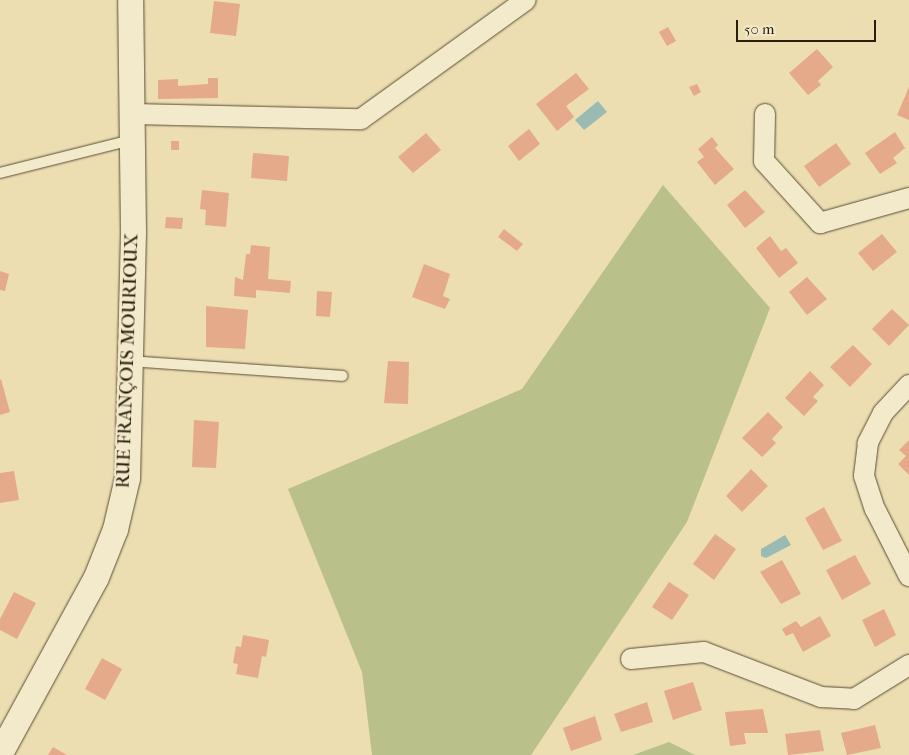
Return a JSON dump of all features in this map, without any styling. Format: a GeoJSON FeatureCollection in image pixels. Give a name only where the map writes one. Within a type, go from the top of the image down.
{"type":"FeatureCollection","features":[{"type":"Feature","properties":{"kind":"street","name":"RUE FRANÇOIS MOURIOUX"},"geometry":{"type":"LineString","coordinates":[[0,753],[96,577],[116,529],[127,478],[132,114],[130,0]]}},
{"type":"Feature","properties":{"kind":"street"},"geometry":{"type":"LineString","coordinates":[[132,114],[361,119],[526,0]]}},
{"type":"Feature","properties":{"kind":"street"},"geometry":{"type":"LineString","coordinates":[[765,114],[764,161],[820,223],[909,198]]}},
{"type":"Feature","properties":{"kind":"street"},"geometry":{"type":"LineString","coordinates":[[909,385],[883,413],[868,444],[864,476],[876,509],[909,576]]}},
{"type":"Feature","properties":{"kind":"street"},"geometry":{"type":"LineString","coordinates":[[631,659],[704,652],[821,697],[854,699],[909,665]]}},
{"type":"Feature","properties":{"kind":"lane"},"geometry":{"type":"LineString","coordinates":[[0,173],[131,140]]}},
{"type":"Feature","properties":{"kind":"lane"},"geometry":{"type":"LineString","coordinates":[[130,361],[342,376]]}},
{"type":"Feature","properties":{"kind":"green space"},"geometry":{"type":"Polygon","coordinates":[[[663,185],[770,308],[687,522],[531,755],[372,755],[362,672],[288,489],[522,389],[663,185]]]}},
{"type":"Feature","properties":{"kind":"green space"},"geometry":{"type":"Polygon","coordinates":[[[669,742],[695,755],[633,755],[669,742]]]}},
{"type":"Feature","properties":{"kind":"water"},"geometry":{"type":"Polygon","coordinates":[[[598,101],[607,112],[584,130],[575,120],[598,101]]]}},
{"type":"Feature","properties":{"kind":"water"},"geometry":{"type":"Polygon","coordinates":[[[785,535],[791,545],[766,558],[761,556],[761,549],[785,535]]]}},
{"type":"Feature","properties":{"kind":"building"},"geometry":{"type":"Polygon","coordinates":[[[214,1],[240,4],[236,36],[210,33],[214,1]]]}},
{"type":"Feature","properties":{"kind":"building"},"geometry":{"type":"Polygon","coordinates":[[[668,27],[676,41],[667,46],[659,32],[668,27]]]}},
{"type":"Feature","properties":{"kind":"building"},"geometry":{"type":"Polygon","coordinates":[[[817,49],[833,67],[818,81],[821,85],[808,95],[789,73],[817,49]]]}},
{"type":"Feature","properties":{"kind":"building"},"geometry":{"type":"Polygon","coordinates":[[[576,73],[589,89],[566,106],[574,117],[557,131],[536,104],[576,73]]]}},
{"type":"Feature","properties":{"kind":"building"},"geometry":{"type":"Polygon","coordinates":[[[208,78],[218,78],[218,98],[158,99],[158,80],[178,79],[178,86],[208,84],[208,78]]]}},
{"type":"Feature","properties":{"kind":"building"},"geometry":{"type":"Polygon","coordinates":[[[697,84],[701,92],[694,96],[689,87],[697,84]]]}},
{"type":"Feature","properties":{"kind":"building"},"geometry":{"type":"Polygon","coordinates":[[[909,87],[909,120],[897,115],[909,87]]]}},
{"type":"Feature","properties":{"kind":"building"},"geometry":{"type":"Polygon","coordinates":[[[529,129],[540,144],[519,161],[508,146],[529,129]]]}},
{"type":"Feature","properties":{"kind":"building"},"geometry":{"type":"Polygon","coordinates":[[[895,132],[905,148],[893,158],[897,163],[880,174],[865,153],[895,132]]]}},
{"type":"Feature","properties":{"kind":"building"},"geometry":{"type":"Polygon","coordinates":[[[426,133],[441,150],[413,173],[398,157],[426,133]]]}},
{"type":"Feature","properties":{"kind":"building"},"geometry":{"type":"Polygon","coordinates":[[[712,137],[718,145],[715,148],[734,169],[715,185],[697,162],[704,157],[698,149],[712,137]]]}},
{"type":"Feature","properties":{"kind":"building"},"geometry":{"type":"Polygon","coordinates":[[[171,141],[179,141],[179,150],[171,150],[171,141]]]}},
{"type":"Feature","properties":{"kind":"building"},"geometry":{"type":"Polygon","coordinates":[[[836,143],[851,164],[819,187],[804,166],[836,143]]]}},
{"type":"Feature","properties":{"kind":"building"},"geometry":{"type":"Polygon","coordinates":[[[253,153],[289,156],[287,181],[251,178],[253,153]]]}},
{"type":"Feature","properties":{"kind":"building"},"geometry":{"type":"Polygon","coordinates":[[[202,190],[229,193],[226,227],[205,225],[206,210],[200,209],[202,190]]]}},
{"type":"Feature","properties":{"kind":"building"},"geometry":{"type":"Polygon","coordinates":[[[745,190],[765,212],[745,228],[727,205],[745,190]]]}},
{"type":"Feature","properties":{"kind":"building"},"geometry":{"type":"Polygon","coordinates":[[[166,217],[183,218],[182,229],[165,228],[166,217]]]}},
{"type":"Feature","properties":{"kind":"building"},"geometry":{"type":"Polygon","coordinates":[[[504,229],[523,244],[517,251],[498,237],[504,229]]]}},
{"type":"Feature","properties":{"kind":"building"},"geometry":{"type":"Polygon","coordinates":[[[882,234],[897,252],[873,271],[858,253],[882,234]]]}},
{"type":"Feature","properties":{"kind":"building"},"geometry":{"type":"Polygon","coordinates":[[[770,236],[781,251],[786,248],[798,263],[779,278],[756,248],[770,236]]]}},
{"type":"Feature","properties":{"kind":"building"},"geometry":{"type":"Polygon","coordinates":[[[251,245],[270,247],[268,279],[291,281],[290,293],[256,290],[256,298],[234,296],[235,277],[243,280],[246,254],[250,254],[251,245]]]}},
{"type":"Feature","properties":{"kind":"building"},"geometry":{"type":"Polygon","coordinates":[[[424,264],[450,274],[443,296],[450,299],[445,309],[412,297],[424,264]]]}},
{"type":"Feature","properties":{"kind":"building"},"geometry":{"type":"Polygon","coordinates":[[[0,271],[9,274],[5,291],[0,290],[0,271]]]}},
{"type":"Feature","properties":{"kind":"building"},"geometry":{"type":"Polygon","coordinates":[[[807,277],[827,299],[807,315],[789,292],[807,277]]]}},
{"type":"Feature","properties":{"kind":"building"},"geometry":{"type":"Polygon","coordinates":[[[317,291],[332,292],[330,317],[316,316],[317,291]]]}},
{"type":"Feature","properties":{"kind":"building"},"geometry":{"type":"Polygon","coordinates":[[[206,306],[248,310],[245,349],[206,347],[206,306]]]}},
{"type":"Feature","properties":{"kind":"building"},"geometry":{"type":"Polygon","coordinates":[[[892,309],[909,325],[889,346],[872,329],[892,309]]]}},
{"type":"Feature","properties":{"kind":"building"},"geometry":{"type":"Polygon","coordinates":[[[853,345],[872,364],[850,387],[830,367],[853,345]]]}},
{"type":"Feature","properties":{"kind":"building"},"geometry":{"type":"Polygon","coordinates":[[[388,361],[409,362],[408,404],[384,403],[388,361]]]}},
{"type":"Feature","properties":{"kind":"building"},"geometry":{"type":"Polygon","coordinates":[[[810,371],[824,385],[813,397],[818,401],[804,416],[785,398],[810,371]]]}},
{"type":"Feature","properties":{"kind":"building"},"geometry":{"type":"Polygon","coordinates":[[[0,380],[10,412],[0,415],[0,380]]]}},
{"type":"Feature","properties":{"kind":"building"},"geometry":{"type":"Polygon","coordinates":[[[768,412],[783,427],[772,439],[776,443],[762,457],[742,438],[768,412]]]}},
{"type":"Feature","properties":{"kind":"building"},"geometry":{"type":"Polygon","coordinates":[[[194,420],[219,422],[216,468],[192,467],[194,420]]]}},
{"type":"Feature","properties":{"kind":"building"},"geometry":{"type":"Polygon","coordinates":[[[909,440],[909,475],[898,464],[906,456],[899,450],[909,440]]]}},
{"type":"Feature","properties":{"kind":"building"},"geometry":{"type":"Polygon","coordinates":[[[751,469],[768,486],[742,512],[726,496],[751,469]]]}},
{"type":"Feature","properties":{"kind":"building"},"geometry":{"type":"Polygon","coordinates":[[[14,471],[19,500],[0,503],[0,473],[14,471]]]}},
{"type":"Feature","properties":{"kind":"building"},"geometry":{"type":"Polygon","coordinates":[[[824,507],[842,541],[823,550],[805,518],[824,507]]]}},
{"type":"Feature","properties":{"kind":"building"},"geometry":{"type":"Polygon","coordinates":[[[715,534],[736,549],[714,580],[693,564],[715,534]]]}},
{"type":"Feature","properties":{"kind":"building"},"geometry":{"type":"Polygon","coordinates":[[[855,555],[871,584],[842,600],[826,570],[855,555]]]}},
{"type":"Feature","properties":{"kind":"building"},"geometry":{"type":"Polygon","coordinates":[[[782,560],[801,594],[781,604],[760,572],[782,560]]]}},
{"type":"Feature","properties":{"kind":"building"},"geometry":{"type":"Polygon","coordinates":[[[669,582],[689,595],[672,620],[652,607],[669,582]]]}},
{"type":"Feature","properties":{"kind":"building"},"geometry":{"type":"Polygon","coordinates":[[[14,592],[36,603],[17,639],[0,630],[0,619],[14,592]]]}},
{"type":"Feature","properties":{"kind":"building"},"geometry":{"type":"Polygon","coordinates":[[[884,609],[896,635],[875,647],[862,620],[884,609]]]}},
{"type":"Feature","properties":{"kind":"building"},"geometry":{"type":"Polygon","coordinates":[[[820,616],[831,636],[803,652],[793,633],[786,636],[782,629],[796,621],[801,627],[820,616]]]}},
{"type":"Feature","properties":{"kind":"building"},"geometry":{"type":"Polygon","coordinates":[[[243,635],[269,640],[266,657],[262,656],[258,678],[236,674],[238,664],[233,663],[236,646],[241,647],[243,635]]]}},
{"type":"Feature","properties":{"kind":"building"},"geometry":{"type":"Polygon","coordinates":[[[102,658],[122,669],[105,700],[85,689],[102,658]]]}},
{"type":"Feature","properties":{"kind":"building"},"geometry":{"type":"Polygon","coordinates":[[[693,682],[702,710],[673,720],[664,691],[693,682]]]}},
{"type":"Feature","properties":{"kind":"building"},"geometry":{"type":"Polygon","coordinates":[[[647,702],[653,722],[621,732],[614,714],[647,702]]]}},
{"type":"Feature","properties":{"kind":"building"},"geometry":{"type":"Polygon","coordinates":[[[763,709],[768,733],[744,733],[746,744],[730,746],[725,712],[763,709]]]}},
{"type":"Feature","properties":{"kind":"building"},"geometry":{"type":"Polygon","coordinates":[[[595,716],[602,740],[571,751],[563,728],[595,716]]]}},
{"type":"Feature","properties":{"kind":"building"},"geometry":{"type":"Polygon","coordinates":[[[875,725],[881,748],[847,755],[841,733],[875,725]]]}},
{"type":"Feature","properties":{"kind":"building"},"geometry":{"type":"Polygon","coordinates":[[[820,730],[824,751],[788,755],[785,734],[820,730]]]}},
{"type":"Feature","properties":{"kind":"building"},"geometry":{"type":"Polygon","coordinates":[[[53,747],[67,755],[48,755],[53,747]]]}}]}
